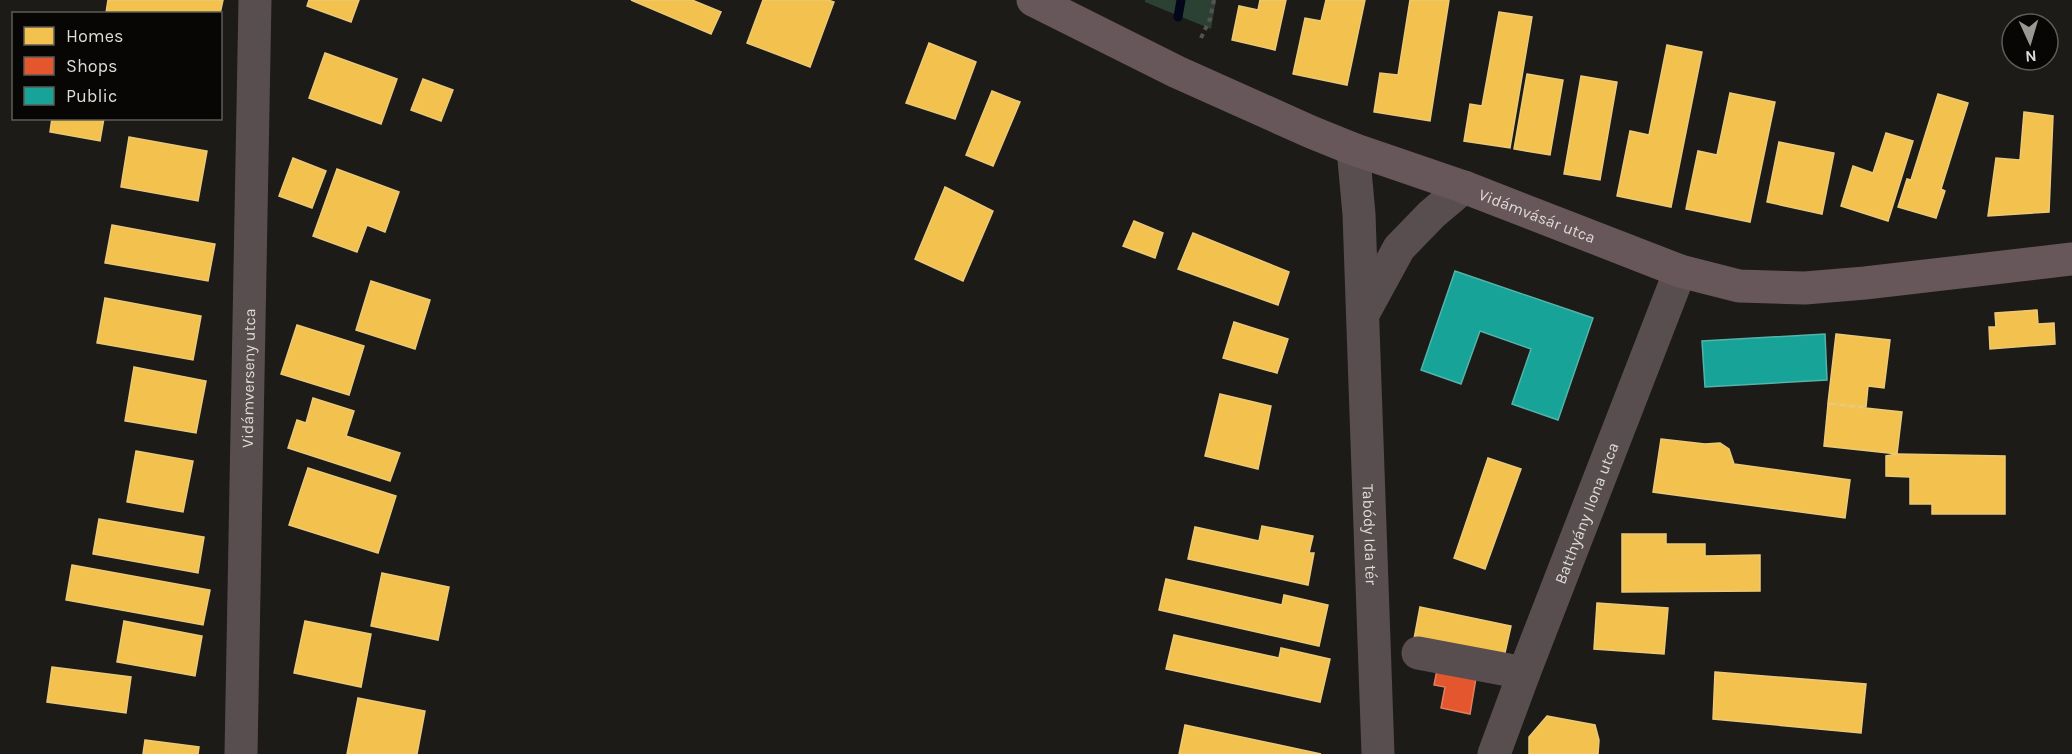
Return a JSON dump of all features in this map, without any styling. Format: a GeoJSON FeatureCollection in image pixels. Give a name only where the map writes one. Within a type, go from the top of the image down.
{"type":"FeatureCollection","features":[{"type":"Feature","properties":{"kind":"main road","name":"Vidámvásár utca"},"geometry":{"type":"LineString","coordinates":[[1033,0],[1206,86],[1353,149],[1464,187],[1680,271],[1739,286],[1805,288],[2072,259]]}},
{"type":"Feature","properties":{"kind":"street","name":"Vidámverseny utca"},"geometry":{"type":"LineString","coordinates":[[241,754],[255,0]]}},
{"type":"Feature","properties":{"kind":"street","name":"Tabódy Ida tér"},"geometry":{"type":"LineString","coordinates":[[1353,149],[1359,214],[1377,754]]}},
{"type":"Feature","properties":{"kind":"street"},"geometry":{"type":"LineString","coordinates":[[1362,315],[1399,248],[1432,214],[1464,187]]}},
{"type":"Feature","properties":{"kind":"street","name":"Batthyány Ilona utca"},"geometry":{"type":"LineString","coordinates":[[1494,754],[1680,271]]}},
{"type":"Feature","properties":{"kind":"street"},"geometry":{"type":"LineString","coordinates":[[1418,653],[1524,673]]}},
{"type":"Feature","properties":{"kind":"path"},"geometry":{"type":"LineString","coordinates":[[1201,38],[1210,19],[1214,0]]}},
{"type":"Feature","properties":{"kind":"green space"},"geometry":{"type":"Polygon","coordinates":[[[1145,0],[1216,0],[1211,29],[1145,2],[1145,0]]]}},
{"type":"Feature","properties":{"kind":"building: Homes"},"geometry":{"type":"Polygon","coordinates":[[[108,0],[223,0],[220,12],[106,12],[108,0]]]}},
{"type":"Feature","properties":{"kind":"building: Homes"},"geometry":{"type":"Polygon","coordinates":[[[309,0],[359,0],[351,22],[307,6],[309,0]]]}},
{"type":"Feature","properties":{"kind":"building: Homes"},"geometry":{"type":"Polygon","coordinates":[[[631,0],[692,0],[721,12],[711,34],[631,0]]]}},
{"type":"Feature","properties":{"kind":"building: Homes"},"geometry":{"type":"Polygon","coordinates":[[[763,0],[828,0],[834,2],[810,67],[747,43],[763,0]]]}},
{"type":"Feature","properties":{"kind":"building: Homes"},"geometry":{"type":"Polygon","coordinates":[[[1260,0],[1286,0],[1275,50],[1232,40],[1239,6],[1258,10],[1260,0]]]}},
{"type":"Feature","properties":{"kind":"building: Homes"},"geometry":{"type":"Polygon","coordinates":[[[1326,0],[1365,0],[1347,85],[1293,74],[1305,18],[1321,21],[1326,0]]]}},
{"type":"Feature","properties":{"kind":"building: Homes"},"geometry":{"type":"Polygon","coordinates":[[[1410,0],[1449,0],[1430,121],[1374,112],[1380,73],[1398,75],[1410,0]]]}},
{"type":"Feature","properties":{"kind":"building: Homes"},"geometry":{"type":"Polygon","coordinates":[[[1499,12],[1532,17],[1510,148],[1464,141],[1470,104],[1482,106],[1499,12]]]}},
{"type":"Feature","properties":{"kind":"building: Homes"},"geometry":{"type":"Polygon","coordinates":[[[929,43],[976,62],[955,119],[906,103],[929,43]]]}},
{"type":"Feature","properties":{"kind":"building: Homes"},"geometry":{"type":"Polygon","coordinates":[[[1667,45],[1702,52],[1671,207],[1617,196],[1630,131],[1649,135],[1667,45]]]}},
{"type":"Feature","properties":{"kind":"building: Homes"},"geometry":{"type":"Polygon","coordinates":[[[325,53],[397,79],[381,124],[309,98],[325,53]]]}},
{"type":"Feature","properties":{"kind":"building: Homes"},"geometry":{"type":"Polygon","coordinates":[[[1527,74],[1563,80],[1550,155],[1514,149],[1527,74]]]}},
{"type":"Feature","properties":{"kind":"building: Homes"},"geometry":{"type":"Polygon","coordinates":[[[1581,76],[1617,82],[1600,180],[1564,174],[1581,76]]]}},
{"type":"Feature","properties":{"kind":"building: Homes"},"geometry":{"type":"Polygon","coordinates":[[[423,79],[453,90],[441,121],[411,110],[423,79]]]}},
{"type":"Feature","properties":{"kind":"building: Homes"},"geometry":{"type":"Polygon","coordinates":[[[992,91],[1020,102],[993,166],[966,155],[992,91]]]}},
{"type":"Feature","properties":{"kind":"building: Homes"},"geometry":{"type":"Polygon","coordinates":[[[1730,93],[1775,102],[1750,222],[1686,209],[1698,151],[1717,155],[1730,93]]]}},
{"type":"Feature","properties":{"kind":"building: Homes"},"geometry":{"type":"Polygon","coordinates":[[[1938,94],[1968,103],[1941,189],[1945,191],[1936,218],[1898,207],[1907,179],[1911,180],[1938,94]]]}},
{"type":"Feature","properties":{"kind":"building: Homes"},"geometry":{"type":"Polygon","coordinates":[[[2024,112],[2053,116],[2049,212],[1988,216],[1996,158],[2020,160],[2024,112]]]}},
{"type":"Feature","properties":{"kind":"building: Homes"},"geometry":{"type":"Polygon","coordinates":[[[52,120],[104,120],[100,141],[50,132],[52,120]]]}},
{"type":"Feature","properties":{"kind":"building: Homes"},"geometry":{"type":"Polygon","coordinates":[[[1886,133],[1913,141],[1888,221],[1841,206],[1853,166],[1873,173],[1886,133]]]}},
{"type":"Feature","properties":{"kind":"building: Homes"},"geometry":{"type":"Polygon","coordinates":[[[129,137],[207,151],[198,201],[121,187],[129,137]]]}},
{"type":"Feature","properties":{"kind":"building: Homes"},"geometry":{"type":"Polygon","coordinates":[[[1779,142],[1834,153],[1822,214],[1767,202],[1779,142]]]}},
{"type":"Feature","properties":{"kind":"building: Homes"},"geometry":{"type":"Polygon","coordinates":[[[293,158],[326,171],[312,208],[279,196],[293,158]]]}},
{"type":"Feature","properties":{"kind":"building: Homes"},"geometry":{"type":"Polygon","coordinates":[[[337,169],[399,192],[385,232],[367,225],[357,252],[313,236],[337,169]]]}},
{"type":"Feature","properties":{"kind":"building: Homes"},"geometry":{"type":"Polygon","coordinates":[[[945,187],[993,211],[963,281],[915,259],[945,187]]]}},
{"type":"Feature","properties":{"kind":"building: Homes"},"geometry":{"type":"Polygon","coordinates":[[[1134,221],[1163,233],[1155,258],[1123,246],[1134,221]]]}},
{"type":"Feature","properties":{"kind":"building: Homes"},"geometry":{"type":"Polygon","coordinates":[[[112,225],[215,244],[208,281],[105,263],[112,225]]]}},
{"type":"Feature","properties":{"kind":"building: Homes"},"geometry":{"type":"Polygon","coordinates":[[[1193,233],[1289,272],[1278,305],[1178,269],[1193,233]]]}},
{"type":"Feature","properties":{"kind":"building: Homes"},"geometry":{"type":"Polygon","coordinates":[[[371,281],[430,300],[415,349],[356,330],[371,281]]]}},
{"type":"Feature","properties":{"kind":"building: Homes"},"geometry":{"type":"Polygon","coordinates":[[[105,298],[201,316],[193,360],[97,343],[105,298]]]}},
{"type":"Feature","properties":{"kind":"building: Homes"},"geometry":{"type":"Polygon","coordinates":[[[2037,310],[2038,324],[2054,323],[2055,344],[1990,349],[1989,327],[1996,327],[1995,313],[2037,310]]]}},
{"type":"Feature","properties":{"kind":"building: Homes"},"geometry":{"type":"Polygon","coordinates":[[[1234,322],[1288,339],[1277,373],[1223,358],[1234,322]]]}},
{"type":"Feature","properties":{"kind":"building: Homes"},"geometry":{"type":"Polygon","coordinates":[[[297,325],[364,346],[349,395],[281,374],[297,325]]]}},
{"type":"Feature","properties":{"kind":"building: Homes"},"geometry":{"type":"Polygon","coordinates":[[[1836,334],[1890,340],[1884,388],[1868,386],[1866,407],[1828,403],[1836,334]]]}},
{"type":"Feature","properties":{"kind":"building: Homes"},"geometry":{"type":"Polygon","coordinates":[[[134,367],[206,381],[196,433],[125,421],[134,367]]]}},
{"type":"Feature","properties":{"kind":"building: Homes"},"geometry":{"type":"Polygon","coordinates":[[[1220,394],[1271,406],[1258,469],[1205,456],[1220,394]]]}},
{"type":"Feature","properties":{"kind":"building: Homes"},"geometry":{"type":"Polygon","coordinates":[[[313,398],[354,411],[346,436],[400,453],[390,481],[288,448],[297,420],[306,423],[313,398]]]}},
{"type":"Feature","properties":{"kind":"building: Homes"},"geometry":{"type":"Polygon","coordinates":[[[1828,404],[1902,412],[1897,454],[1824,446],[1828,404]]]}},
{"type":"Feature","properties":{"kind":"building: Homes"},"geometry":{"type":"Polygon","coordinates":[[[1661,439],[1705,444],[1720,443],[1729,449],[1734,464],[1850,480],[1845,518],[1653,492],[1661,439]]]}},
{"type":"Feature","properties":{"kind":"building: Homes"},"geometry":{"type":"Polygon","coordinates":[[[136,451],[193,461],[183,512],[127,502],[136,451]]]}},
{"type":"Feature","properties":{"kind":"building: Homes"},"geometry":{"type":"Polygon","coordinates":[[[1897,454],[2005,456],[2005,514],[1932,514],[1932,504],[1910,504],[1910,477],[1886,476],[1886,456],[1897,454]]]}},
{"type":"Feature","properties":{"kind":"building: Homes"},"geometry":{"type":"Polygon","coordinates":[[[1488,458],[1521,469],[1485,569],[1454,558],[1488,458]]]}},
{"type":"Feature","properties":{"kind":"building: Homes"},"geometry":{"type":"Polygon","coordinates":[[[308,468],[396,496],[378,553],[289,525],[308,468]]]}},
{"type":"Feature","properties":{"kind":"building: Homes"},"geometry":{"type":"Polygon","coordinates":[[[99,519],[204,537],[198,573],[93,554],[99,519]]]}},
{"type":"Feature","properties":{"kind":"building: Homes"},"geometry":{"type":"Polygon","coordinates":[[[1262,526],[1313,536],[1309,553],[1314,553],[1308,585],[1188,559],[1195,527],[1259,541],[1262,526]]]}},
{"type":"Feature","properties":{"kind":"building: Homes"},"geometry":{"type":"Polygon","coordinates":[[[1622,534],[1666,534],[1666,544],[1705,544],[1705,556],[1760,555],[1760,591],[1622,592],[1622,534]]]}},
{"type":"Feature","properties":{"kind":"building: Homes"},"geometry":{"type":"Polygon","coordinates":[[[72,565],[210,590],[203,625],[66,600],[72,565]]]}},
{"type":"Feature","properties":{"kind":"building: Homes"},"geometry":{"type":"Polygon","coordinates":[[[382,573],[449,587],[438,640],[371,626],[382,573]]]}},
{"type":"Feature","properties":{"kind":"building: Homes"},"geometry":{"type":"Polygon","coordinates":[[[1166,579],[1282,605],[1284,595],[1328,605],[1319,646],[1159,610],[1166,579]]]}},
{"type":"Feature","properties":{"kind":"building: Homes"},"geometry":{"type":"Polygon","coordinates":[[[1597,603],[1668,608],[1664,654],[1594,649],[1597,603]]]}},
{"type":"Feature","properties":{"kind":"building: Homes"},"geometry":{"type":"Polygon","coordinates":[[[1420,607],[1511,626],[1504,657],[1414,639],[1420,607]]]}},
{"type":"Feature","properties":{"kind":"building: Homes"},"geometry":{"type":"Polygon","coordinates":[[[124,621],[202,636],[195,676],[117,662],[124,621]]]}},
{"type":"Feature","properties":{"kind":"building: Homes"},"geometry":{"type":"Polygon","coordinates":[[[305,621],[371,634],[361,687],[294,673],[305,621]]]}},
{"type":"Feature","properties":{"kind":"building: Homes"},"geometry":{"type":"Polygon","coordinates":[[[1174,635],[1279,658],[1281,648],[1330,659],[1320,702],[1166,669],[1174,635]]]}},
{"type":"Feature","properties":{"kind":"building: Homes"},"geometry":{"type":"Polygon","coordinates":[[[52,667],[131,677],[126,713],[47,702],[52,667]]]}},
{"type":"Feature","properties":{"kind":"building: Homes"},"geometry":{"type":"Polygon","coordinates":[[[1715,672],[1866,684],[1861,733],[1713,719],[1715,672]]]}},
{"type":"Feature","properties":{"kind":"building: Homes"},"geometry":{"type":"Polygon","coordinates":[[[358,698],[425,711],[417,754],[347,754],[358,698]]]}},
{"type":"Feature","properties":{"kind":"building: Homes"},"geometry":{"type":"Polygon","coordinates":[[[1547,716],[1595,725],[1599,740],[1598,754],[1529,754],[1529,737],[1547,716]]]}},
{"type":"Feature","properties":{"kind":"building: Homes"},"geometry":{"type":"Polygon","coordinates":[[[1185,725],[1321,754],[1179,754],[1185,725]]]}},
{"type":"Feature","properties":{"kind":"building: Homes"},"geometry":{"type":"Polygon","coordinates":[[[145,740],[199,747],[198,754],[143,754],[145,740]]]}},
{"type":"Feature","properties":{"kind":"building: Shops"},"geometry":{"type":"Polygon","coordinates":[[[1438,665],[1477,672],[1470,714],[1441,708],[1445,687],[1434,685],[1438,665]]]}},
{"type":"Feature","properties":{"kind":"building: Public"},"geometry":{"type":"Polygon","coordinates":[[[1455,271],[1593,318],[1558,420],[1512,404],[1531,349],[1480,331],[1461,384],[1421,370],[1455,271]]]}},
{"type":"Feature","properties":{"kind":"building: Public"},"geometry":{"type":"Polygon","coordinates":[[[1825,334],[1827,380],[1705,387],[1702,341],[1825,334]]]}},
{"type":"Feature","properties":{"kind":"waterway"},"geometry":{"type":"LineString","coordinates":[[1178,17],[1181,0]]}}]}
